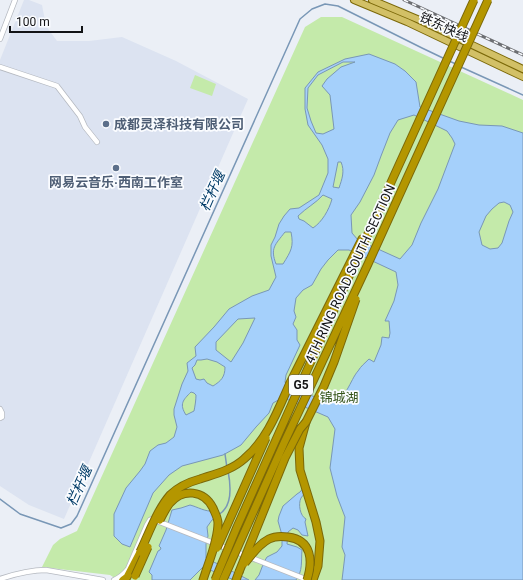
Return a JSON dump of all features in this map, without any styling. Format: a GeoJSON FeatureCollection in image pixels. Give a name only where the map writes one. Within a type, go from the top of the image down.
{"type":"FeatureCollection","features":[{"type":"Feature","properties":{"kind":"highway","name":"4TH RING ROAD SOUTH SECTION"},"geometry":{"type":"LineString","coordinates":[[215,580],[388,189],[474,0]]}},
{"type":"Feature","properties":{"kind":"highway","name":"4TH RING ROAD SOUTH SECTION"},"geometry":{"type":"LineString","coordinates":[[223,580],[284,443],[368,264],[488,0]]}},
{"type":"Feature","properties":{"kind":"highway"},"geometry":{"type":"LineString","coordinates":[[203,580],[290,383],[388,189]]}},
{"type":"Feature","properties":{"kind":"highway"},"geometry":{"type":"LineString","coordinates":[[313,580],[318,566],[320,541],[316,522],[300,470],[299,448],[306,422],[334,362],[368,264]]}},
{"type":"Feature","properties":{"kind":"highway"},"geometry":{"type":"LineString","coordinates":[[123,580],[128,577],[161,508],[171,494],[182,486],[228,469],[244,460],[261,440],[277,412]]}},
{"type":"Feature","properties":{"kind":"highway"},"geometry":{"type":"LineString","coordinates":[[236,580],[285,458],[306,422]]}},
{"type":"Feature","properties":{"kind":"highway"},"geometry":{"type":"LineString","coordinates":[[135,578],[163,514],[170,504],[180,495],[191,493],[201,495],[210,502],[218,522],[216,538],[206,572]]}},
{"type":"Feature","properties":{"kind":"highway"},"geometry":{"type":"LineString","coordinates":[[240,572],[257,548],[268,539],[278,536],[289,537],[298,539],[304,544],[309,552],[311,563],[310,571],[306,579]]}},
{"type":"Feature","properties":{"kind":"main road","name":"铁东快线"},"geometry":{"type":"LineString","coordinates":[[354,0],[407,22],[523,77]]}},
{"type":"Feature","properties":{"kind":"main road","name":"铁东快线"},"geometry":{"type":"LineString","coordinates":[[372,0],[523,69]]}},
{"type":"Feature","properties":{"kind":"street"},"geometry":{"type":"LineString","coordinates":[[0,39],[15,0]]}},
{"type":"Feature","properties":{"kind":"street"},"geometry":{"type":"LineString","coordinates":[[0,67],[57,86],[80,116],[85,127],[97,142]]}},
{"type":"Feature","properties":{"kind":"street"},"geometry":{"type":"LineString","coordinates":[[0,409],[2,417],[0,418]]}},
{"type":"Feature","properties":{"kind":"street"},"geometry":{"type":"LineString","coordinates":[[114,580],[120,578],[128,569],[150,520],[209,541],[306,579]]}},
{"type":"Feature","properties":{"kind":"street"},"geometry":{"type":"LineString","coordinates":[[0,579],[16,574],[46,570],[103,580]]}},
{"type":"Feature","properties":{"kind":"shaded area"},"geometry":{"type":"Polygon","coordinates":[[[24,0],[29,0],[42,5],[46,26],[57,41],[89,41],[122,37],[176,61],[248,99],[64,519],[29,505],[0,486],[0,60],[24,0]]]}},
{"type":"Feature","properties":{"kind":"green space","name":"锦城湖"},"geometry":{"type":"Polygon","coordinates":[[[321,17],[342,17],[523,100],[523,580],[118,580],[110,575],[42,567],[53,545],[60,539],[77,531],[305,27],[321,17]]]}},
{"type":"Feature","properties":{"kind":"green space"},"geometry":{"type":"Polygon","coordinates":[[[195,75],[216,84],[212,96],[190,88],[195,75]]]}},
{"type":"Feature","properties":{"kind":"water","name":"锦城湖"},"geometry":{"type":"Polygon","coordinates":[[[369,54],[395,64],[416,82],[420,107],[459,121],[479,125],[502,126],[523,133],[523,580],[342,580],[345,555],[342,547],[345,517],[337,496],[330,468],[335,429],[328,417],[284,398],[273,403],[269,413],[241,445],[223,455],[182,466],[169,475],[153,493],[130,547],[122,544],[114,536],[114,514],[126,488],[145,464],[150,451],[174,437],[177,427],[174,409],[188,371],[187,363],[196,356],[195,347],[229,309],[252,296],[269,290],[276,277],[271,256],[271,245],[279,224],[290,209],[299,208],[319,195],[328,173],[328,159],[322,145],[308,125],[305,109],[305,88],[318,72],[345,59],[369,54]],[[343,62],[318,75],[308,88],[307,108],[316,133],[323,134],[334,129],[330,95],[322,86],[327,79],[341,67],[355,62],[343,62]],[[414,115],[398,120],[390,133],[374,175],[360,202],[351,215],[352,233],[358,240],[400,259],[412,245],[438,189],[455,144],[447,131],[414,115]],[[338,162],[333,187],[339,188],[343,172],[341,162],[338,162]],[[323,195],[298,216],[299,219],[313,228],[325,215],[332,199],[323,195]],[[504,202],[499,203],[486,216],[479,232],[482,245],[490,249],[498,248],[502,243],[513,212],[510,205],[504,202]],[[285,232],[274,247],[273,254],[276,264],[283,264],[291,249],[291,232],[285,232]],[[338,250],[321,269],[312,285],[303,290],[296,298],[294,311],[296,317],[293,324],[297,330],[297,340],[300,345],[286,375],[285,382],[288,388],[331,402],[336,401],[344,394],[359,369],[369,359],[374,362],[381,345],[382,337],[389,338],[389,321],[385,321],[394,301],[398,285],[396,272],[349,250],[338,250]],[[255,318],[238,319],[216,342],[216,350],[231,362],[243,343],[255,318]],[[207,359],[197,360],[192,368],[196,379],[204,379],[207,383],[213,386],[220,380],[224,373],[225,367],[217,362],[207,359]],[[191,392],[184,400],[182,405],[186,415],[194,411],[196,395],[191,392]]]}},
{"type":"Feature","properties":{"kind":"water"},"geometry":{"type":"Polygon","coordinates":[[[304,487],[308,490],[301,498],[300,506],[301,513],[306,519],[305,522],[308,536],[302,535],[298,530],[293,528],[288,532],[287,544],[302,550],[300,573],[298,577],[296,580],[255,580],[259,575],[267,557],[277,552],[282,546],[282,535],[278,521],[283,506],[304,487]]]}},
{"type":"Feature","properties":{"kind":"water"},"geometry":{"type":"Polygon","coordinates":[[[190,505],[205,510],[214,511],[219,516],[212,520],[207,527],[208,536],[206,544],[206,558],[249,580],[234,580],[203,567],[190,580],[152,580],[152,575],[149,572],[158,551],[161,548],[159,546],[172,510],[190,505]]]}},
{"type":"Feature","properties":{"kind":"waterway","name":"栏杆堰"},"geometry":{"type":"LineString","coordinates":[[0,499],[20,514],[61,528],[71,524],[77,516],[300,19],[312,9],[325,4],[338,6],[445,59]]}},
{"type":"Feature","properties":{"kind":"waterway","name":"栏杆堰"},"geometry":{"type":"LineString","coordinates":[[449,61],[456,64]]}},
{"type":"Feature","properties":{"kind":"waterway","name":"栏杆堰"},"geometry":{"type":"LineString","coordinates":[[461,67],[523,95]]}},
{"type":"Feature","properties":{"kind":"waterway"},"geometry":{"type":"LineString","coordinates":[[225,454],[227,468]]}},
{"type":"Feature","properties":{"kind":"waterway"},"geometry":{"type":"LineString","coordinates":[[218,515],[223,511],[229,502],[230,483],[228,471]]}},
{"type":"Feature","properties":{"kind":"railway"},"geometry":{"type":"LineString","coordinates":[[404,0],[523,55]]}},
{"type":"Feature","properties":{"kind":"place","name":"成都灵泽科技有限公司"},"geometry":{"type":"Point","coordinates":[106,124]}},
{"type":"Feature","properties":{"kind":"place","name":"网易云音乐·西南工作室"},"geometry":{"type":"Point","coordinates":[116,168]}}]}
